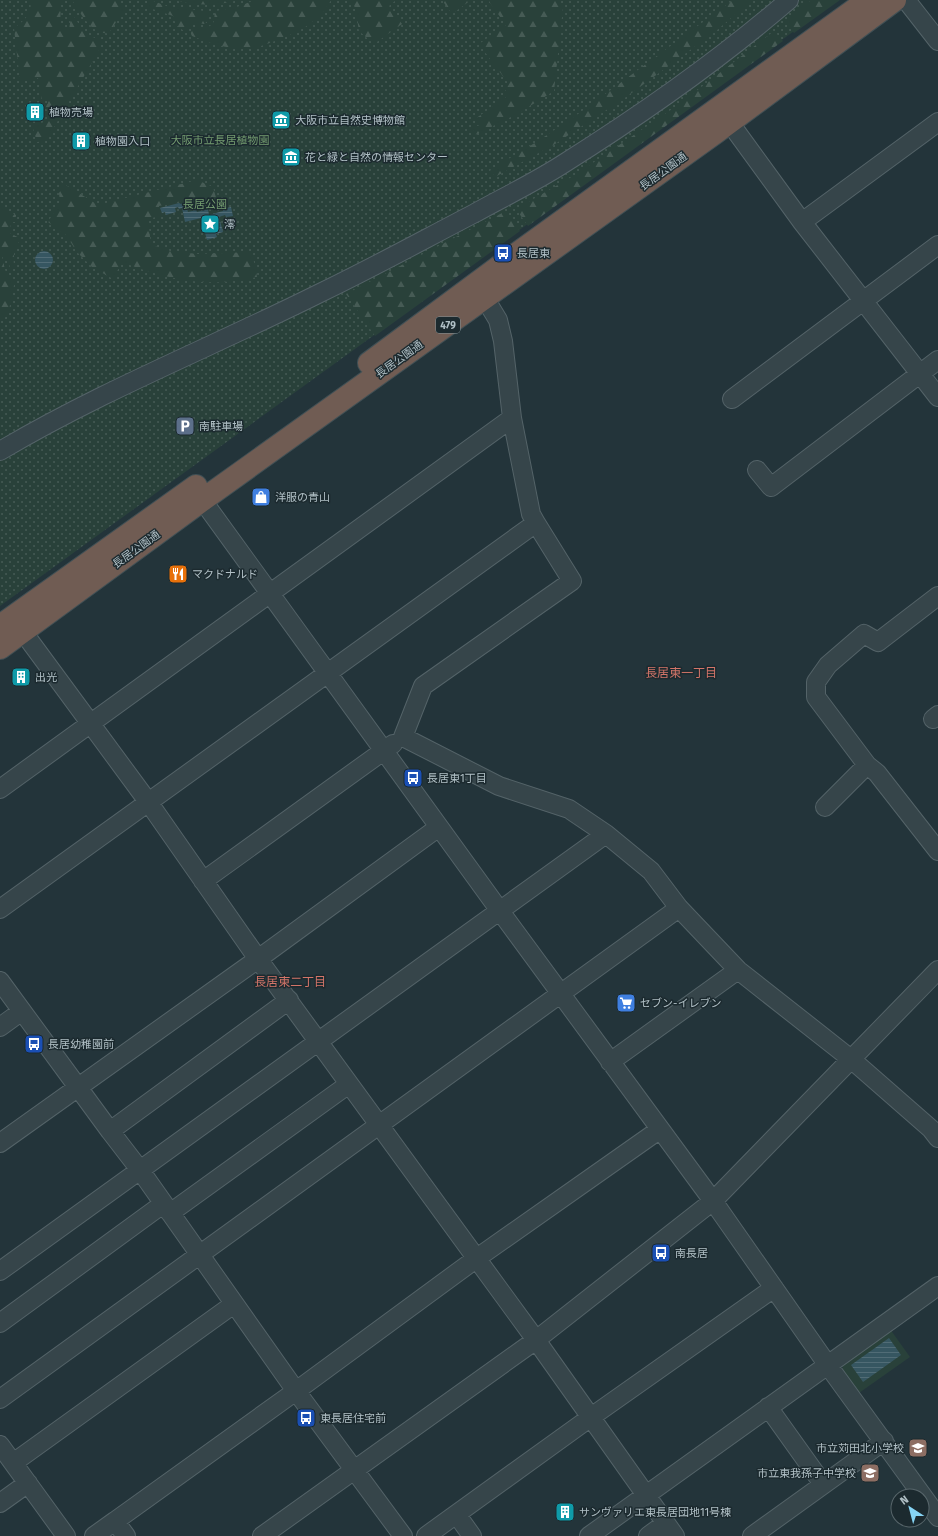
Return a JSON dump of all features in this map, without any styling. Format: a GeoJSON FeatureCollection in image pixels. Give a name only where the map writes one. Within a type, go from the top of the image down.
{"type":"FeatureCollection","features":[{"type":"Feature","properties":{"kind":"highway","name":"長居公園通"},"geometry":{"type":"LineString","coordinates":[[725,115],[868,0]]}},
{"type":"Feature","properties":{"kind":"highway","name":"長居公園通"},"geometry":{"type":"LineString","coordinates":[[0,648],[12,625],[198,494],[379,355],[480,291],[725,115],[895,0]]}},
{"type":"Feature","properties":{"kind":"street"},"geometry":{"type":"LineString","coordinates":[[0,451],[128,383],[320,294],[503,198],[562,165],[662,98],[706,66],[789,0]]}},
{"type":"Feature","properties":{"kind":"street"},"geometry":{"type":"LineString","coordinates":[[906,0],[938,41]]}},
{"type":"Feature","properties":{"kind":"street"},"geometry":{"type":"LineString","coordinates":[[725,115],[802,222],[938,398]]}},
{"type":"Feature","properties":{"kind":"street"},"geometry":{"type":"LineString","coordinates":[[802,222],[938,122]]}},
{"type":"Feature","properties":{"kind":"street"},"geometry":{"type":"LineString","coordinates":[[732,399],[938,244]]}},
{"type":"Feature","properties":{"kind":"street"},"geometry":{"type":"LineString","coordinates":[[203,881],[404,737],[423,686],[572,581],[530,514],[512,418],[503,341],[498,320],[480,291]]}},
{"type":"Feature","properties":{"kind":"street"},"geometry":{"type":"LineString","coordinates":[[758,470],[771,487],[938,360]]}},
{"type":"Feature","properties":{"kind":"street"},"geometry":{"type":"LineString","coordinates":[[0,789],[512,418]]}},
{"type":"Feature","properties":{"kind":"street"},"geometry":{"type":"LineString","coordinates":[[198,494],[659,1130],[713,1201],[827,1364],[938,1517]]}},
{"type":"Feature","properties":{"kind":"street"},"geometry":{"type":"LineString","coordinates":[[0,909],[328,675],[536,524]]}},
{"type":"Feature","properties":{"kind":"street"},"geometry":{"type":"LineString","coordinates":[[938,596],[878,642],[864,634],[828,665],[816,682],[816,697],[867,765],[877,772],[938,851]]}},
{"type":"Feature","properties":{"kind":"street"},"geometry":{"type":"LineString","coordinates":[[12,625],[91,724],[149,803],[258,958],[536,1340],[670,1530],[648,1536]]}},
{"type":"Feature","properties":{"kind":"street"},"geometry":{"type":"LineString","coordinates":[[404,737],[499,786],[569,809],[606,834],[651,871],[679,908],[738,970],[851,1059],[931,1129],[938,1138]]}},
{"type":"Feature","properties":{"kind":"street"},"geometry":{"type":"LineString","coordinates":[[825,807],[867,765]]}},
{"type":"Feature","properties":{"kind":"street"},"geometry":{"type":"LineString","coordinates":[[0,1143],[439,827]]}},
{"type":"Feature","properties":{"kind":"street"},"geometry":{"type":"LineString","coordinates":[[0,1271],[606,834]]}},
{"type":"Feature","properties":{"kind":"street"},"geometry":{"type":"LineString","coordinates":[[0,1400],[561,995],[679,908]]}},
{"type":"Feature","properties":{"kind":"street"},"geometry":{"type":"LineString","coordinates":[[610,1062],[738,970]]}},
{"type":"Feature","properties":{"kind":"street"},"geometry":{"type":"LineString","coordinates":[[262,1536],[536,1340],[713,1201],[938,970]]}},
{"type":"Feature","properties":{"kind":"street"},"geometry":{"type":"LineString","coordinates":[[0,981],[140,1170],[296,1391],[403,1536]]}},
{"type":"Feature","properties":{"kind":"street"},"geometry":{"type":"LineString","coordinates":[[110,1131],[289,1000]]}},
{"type":"Feature","properties":{"kind":"street"},"geometry":{"type":"LineString","coordinates":[[0,1027],[22,1011]]}},
{"type":"Feature","properties":{"kind":"street"},"geometry":{"type":"LineString","coordinates":[[0,1323],[349,1084]]}},
{"type":"Feature","properties":{"kind":"street"},"geometry":{"type":"LineString","coordinates":[[94,1536],[296,1391],[477,1258],[659,1130]]}},
{"type":"Feature","properties":{"kind":"street"},"geometry":{"type":"LineString","coordinates":[[589,1536],[827,1364],[938,1286]]}},
{"type":"Feature","properties":{"kind":"street"},"geometry":{"type":"LineString","coordinates":[[426,1536],[774,1288]]}},
{"type":"Feature","properties":{"kind":"street"},"geometry":{"type":"LineString","coordinates":[[13,1463],[234,1304]]}},
{"type":"Feature","properties":{"kind":"street"},"geometry":{"type":"LineString","coordinates":[[768,1407],[824,1484]]}},
{"type":"Feature","properties":{"kind":"street"},"geometry":{"type":"LineString","coordinates":[[752,1536],[884,1441]]}},
{"type":"Feature","properties":{"kind":"street"},"geometry":{"type":"LineString","coordinates":[[0,1445],[66,1536]]}},
{"type":"Feature","properties":{"kind":"street"},"geometry":{"type":"LineString","coordinates":[[0,1503],[28,1483]]}},
{"type":"Feature","properties":{"kind":"street"},"geometry":{"type":"LineString","coordinates":[[457,1515],[472,1536]]}},
{"type":"Feature","properties":{"kind":"street"},"geometry":{"type":"LineString","coordinates":[[115,1521],[126,1536]]}},
{"type":"Feature","properties":{"kind":"green space","name":"長居公園"},"geometry":{"type":"Polygon","coordinates":[[[0,0],[837,0],[0,606],[0,0]]]}},
{"type":"Feature","properties":{"kind":"green space"},"geometry":{"type":"Polygon","coordinates":[[[30,0],[61,0],[60,28],[69,29],[72,13],[85,32],[98,40],[101,44],[101,47],[46,141],[37,142],[32,125],[49,121],[46,106],[48,103],[47,99],[42,100],[38,78],[20,81],[14,28],[24,20],[28,14],[31,2],[30,0]]]}},
{"type":"Feature","properties":{"kind":"green space"},"geometry":{"type":"Polygon","coordinates":[[[72,0],[116,0],[125,8],[109,33],[103,33],[97,31],[87,22],[72,0]]]}},
{"type":"Feature","properties":{"kind":"green space"},"geometry":{"type":"Polygon","coordinates":[[[151,0],[169,7],[205,11],[209,15],[209,20],[204,24],[192,24],[184,31],[176,25],[173,16],[147,7],[151,0]]]}},
{"type":"Feature","properties":{"kind":"green space"},"geometry":{"type":"Polygon","coordinates":[[[174,0],[238,0],[206,4],[174,0]]]}},
{"type":"Feature","properties":{"kind":"green space"},"geometry":{"type":"Polygon","coordinates":[[[255,0],[331,0],[320,15],[306,27],[256,48],[239,49],[225,47],[192,36],[191,31],[208,27],[213,23],[216,11],[237,7],[255,0]]]}},
{"type":"Feature","properties":{"kind":"green space"},"geometry":{"type":"Polygon","coordinates":[[[347,0],[396,0],[389,6],[402,24],[374,44],[359,31],[355,7],[347,0]]]}},
{"type":"Feature","properties":{"kind":"green space"},"geometry":{"type":"Polygon","coordinates":[[[442,0],[471,0],[452,14],[442,0]]]}},
{"type":"Feature","properties":{"kind":"green space"},"geometry":{"type":"Polygon","coordinates":[[[488,0],[559,0],[563,7],[554,91],[517,114],[475,135],[472,128],[480,125],[475,119],[509,95],[503,87],[508,83],[479,44],[506,25],[488,0]]]}},
{"type":"Feature","properties":{"kind":"green space"},"geometry":{"type":"Polygon","coordinates":[[[733,0],[752,0],[716,31],[629,95],[555,144],[495,177],[490,170],[538,141],[578,114],[733,0]]]}},
{"type":"Feature","properties":{"kind":"green space"},"geometry":{"type":"Polygon","coordinates":[[[811,0],[840,0],[794,33],[785,22],[811,0]]]}},
{"type":"Feature","properties":{"kind":"green space"},"geometry":{"type":"Polygon","coordinates":[[[774,31],[783,41],[528,226],[516,209],[575,175],[678,105],[774,31]]]}},
{"type":"Feature","properties":{"kind":"green space"},"geometry":{"type":"Polygon","coordinates":[[[197,180],[213,187],[218,205],[199,209],[198,207],[188,209],[186,200],[159,206],[160,216],[148,219],[151,245],[170,251],[198,254],[252,252],[257,277],[236,281],[198,282],[159,275],[122,262],[113,279],[92,267],[77,252],[66,235],[48,222],[60,202],[59,193],[62,187],[61,182],[98,205],[197,180]]]}},
{"type":"Feature","properties":{"kind":"green space"},"geometry":{"type":"Polygon","coordinates":[[[0,207],[16,215],[15,222],[11,222],[10,233],[21,239],[14,252],[14,267],[10,268],[8,256],[2,256],[5,270],[14,285],[8,315],[3,319],[0,318],[0,207]]]}},
{"type":"Feature","properties":{"kind":"green space"},"geometry":{"type":"Polygon","coordinates":[[[506,211],[520,231],[375,336],[346,294],[506,211]]]}},
{"type":"Feature","properties":{"kind":"green space"},"geometry":{"type":"Polygon","coordinates":[[[890,1329],[910,1357],[859,1393],[842,1370],[843,1363],[890,1329]]]}},
{"type":"Feature","properties":{"kind":"water"},"geometry":{"type":"Polygon","coordinates":[[[185,202],[188,212],[196,210],[197,212],[208,209],[209,215],[231,207],[233,216],[226,217],[225,215],[219,217],[223,232],[216,234],[217,237],[207,240],[201,218],[185,222],[182,208],[175,208],[176,212],[166,215],[165,212],[162,213],[160,208],[185,202]]]}},
{"type":"Feature","properties":{"kind":"water"},"geometry":{"type":"Polygon","coordinates":[[[40,251],[48,251],[53,256],[51,267],[48,269],[40,269],[35,264],[35,256],[40,251]]]}},
{"type":"Feature","properties":{"kind":"water"},"geometry":{"type":"Polygon","coordinates":[[[889,1338],[901,1355],[863,1382],[851,1365],[889,1338]]]}},
{"type":"Feature","properties":{"kind":"place","name":"植物売場"},"geometry":{"type":"Point","coordinates":[35,112]}},
{"type":"Feature","properties":{"kind":"place","name":"大阪市立自然史博物館"},"geometry":{"type":"Point","coordinates":[281,120]}},
{"type":"Feature","properties":{"kind":"place","name":"植物園入口"},"geometry":{"type":"Point","coordinates":[81,141]}},
{"type":"Feature","properties":{"kind":"place","name":"花と緑と自然の情報センター"},"geometry":{"type":"Point","coordinates":[291,157]}},
{"type":"Feature","properties":{"kind":"place","name":"澪"},"geometry":{"type":"Point","coordinates":[210,224]}},
{"type":"Feature","properties":{"kind":"place","name":"長居東"},"geometry":{"type":"Point","coordinates":[503,253]}},
{"type":"Feature","properties":{"kind":"place","name":"南駐車場"},"geometry":{"type":"Point","coordinates":[185,426]}},
{"type":"Feature","properties":{"kind":"place","name":"洋服の青山"},"geometry":{"type":"Point","coordinates":[261,497]}},
{"type":"Feature","properties":{"kind":"place","name":"マクドナルド"},"geometry":{"type":"Point","coordinates":[178,574]}},
{"type":"Feature","properties":{"kind":"place","name":"出光"},"geometry":{"type":"Point","coordinates":[21,677]}},
{"type":"Feature","properties":{"kind":"place","name":"長居東1丁目"},"geometry":{"type":"Point","coordinates":[413,778]}},
{"type":"Feature","properties":{"kind":"place","name":"セブン-イレブン"},"geometry":{"type":"Point","coordinates":[626,1003]}},
{"type":"Feature","properties":{"kind":"place","name":"長居幼稚園前"},"geometry":{"type":"Point","coordinates":[34,1044]}},
{"type":"Feature","properties":{"kind":"place","name":"南長居"},"geometry":{"type":"Point","coordinates":[661,1253]}},
{"type":"Feature","properties":{"kind":"place","name":"東長居住宅前"},"geometry":{"type":"Point","coordinates":[306,1418]}},
{"type":"Feature","properties":{"kind":"place","name":"市立苅田北小学校"},"geometry":{"type":"Point","coordinates":[918,1448]}},
{"type":"Feature","properties":{"kind":"place","name":"市立東我孫子中学校"},"geometry":{"type":"Point","coordinates":[870,1473]}},
{"type":"Feature","properties":{"kind":"place","name":"サンヴァリエ東長居団地11号棟"},"geometry":{"type":"Point","coordinates":[565,1512]}},
{"type":"Feature","properties":{"kind":"district","name":"長居東一丁目"},"geometry":{"type":"Point","coordinates":[681,673]}},
{"type":"Feature","properties":{"kind":"district","name":"長居東二丁目"},"geometry":{"type":"Point","coordinates":[290,982]}},
{"type":"Feature","properties":{"kind":"park label","name":"大阪市立長居植物園"},"geometry":{"type":"Point","coordinates":[220,140]}}]}
